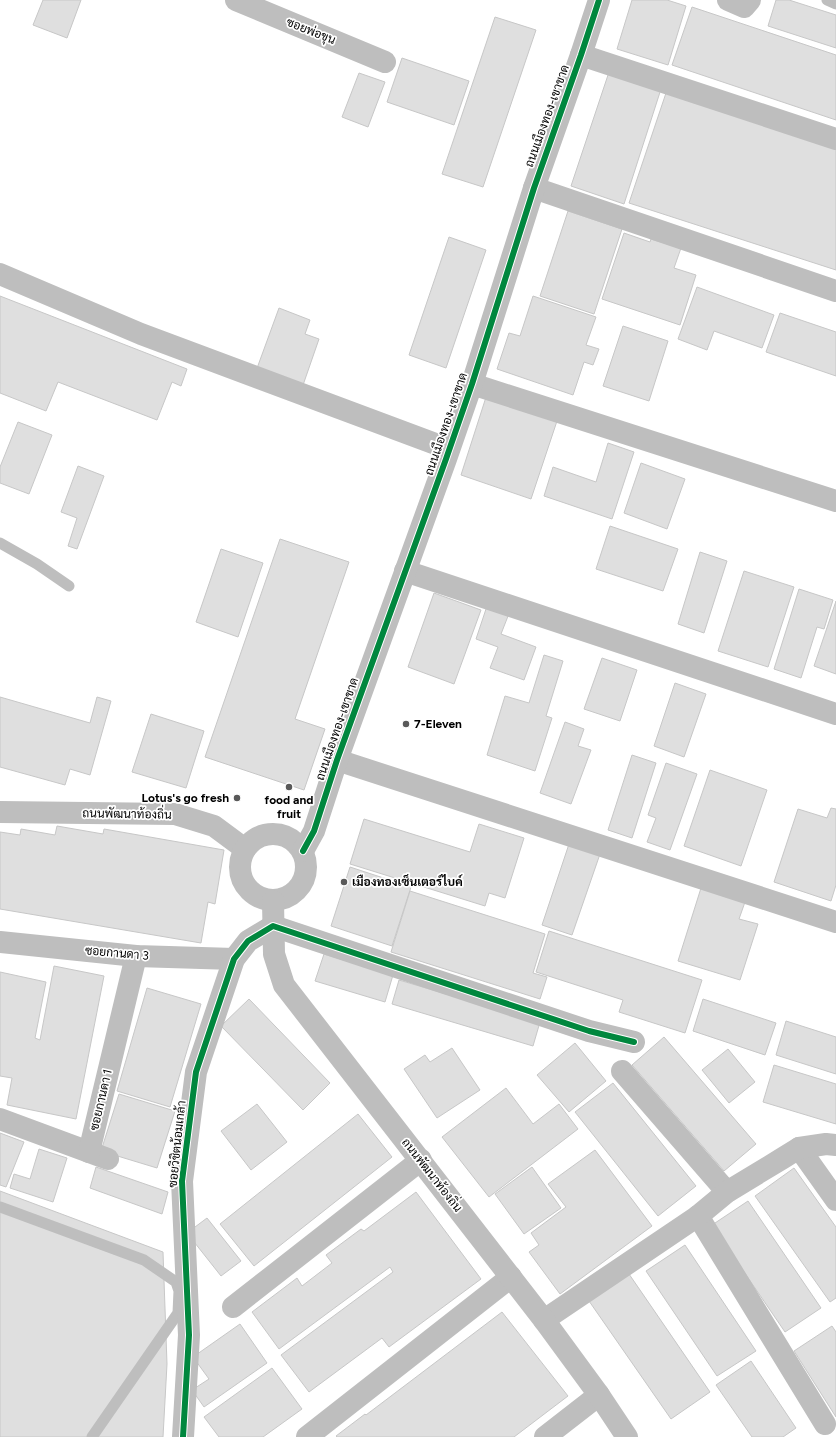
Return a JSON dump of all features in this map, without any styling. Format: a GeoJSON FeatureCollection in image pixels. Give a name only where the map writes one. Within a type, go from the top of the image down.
{"type":"FeatureCollection","features":[{"type":"Feature","properties":{"kind":"street","name":"ซอยพ่อขุน"},"geometry":{"type":"LineString","coordinates":[[236,0],[385,62]]}},
{"type":"Feature","properties":{"kind":"street","name":"ถนนเมืองทอง-เขาขาด"},"geometry":{"type":"LineString","coordinates":[[303,851],[314,831],[337,760],[472,384],[534,188],[599,0]]}},
{"type":"Feature","properties":{"kind":"street"},"geometry":{"type":"LineString","coordinates":[[728,0],[744,7],[750,0]]}},
{"type":"Feature","properties":{"kind":"street"},"geometry":{"type":"LineString","coordinates":[[581,55],[836,139]]}},
{"type":"Feature","properties":{"kind":"street"},"geometry":{"type":"LineString","coordinates":[[534,188],[836,291]]}},
{"type":"Feature","properties":{"kind":"street"},"geometry":{"type":"LineString","coordinates":[[0,274],[141,334],[449,449]]}},
{"type":"Feature","properties":{"kind":"street"},"geometry":{"type":"LineString","coordinates":[[472,384],[836,501]]}},
{"type":"Feature","properties":{"kind":"street"},"geometry":{"type":"LineString","coordinates":[[405,571],[836,714]]}},
{"type":"Feature","properties":{"kind":"street"},"geometry":{"type":"LineString","coordinates":[[337,760],[836,922]]}},
{"type":"Feature","properties":{"kind":"street","name":"ถนนพัฒนาท้องถิ่น"},"geometry":{"type":"LineString","coordinates":[[0,812],[175,814],[214,826],[245,849]]}},
{"type":"Feature","properties":{"kind":"street"},"geometry":{"type":"LineString","coordinates":[[275,833],[291,838],[303,851],[307,868],[302,885],[290,896],[273,900],[256,896],[244,883],[240,866],[245,849],[257,837],[275,833]]}},
{"type":"Feature","properties":{"kind":"street","name":"ถนนพัฒนาท้องถิ่น"},"geometry":{"type":"LineString","coordinates":[[273,900],[274,954],[284,985],[544,1320],[599,1395],[626,1437]]}},
{"type":"Feature","properties":{"kind":"street"},"geometry":{"type":"LineString","coordinates":[[273,926],[589,1031],[634,1042]]}},
{"type":"Feature","properties":{"kind":"street","name":"ซอยวิชิตน้อมเกล้า"},"geometry":{"type":"LineString","coordinates":[[183,1437],[189,1335],[174,1183],[196,1072],[234,959],[248,941],[273,926]]}},
{"type":"Feature","properties":{"kind":"street","name":"ซอยกานดา 3"},"geometry":{"type":"LineString","coordinates":[[0,942],[136,956],[234,959]]}},
{"type":"Feature","properties":{"kind":"street","name":"ซอยกานดา 1"},"geometry":{"type":"LineString","coordinates":[[0,1119],[99,1156],[136,956]]}},
{"type":"Feature","properties":{"kind":"street"},"geometry":{"type":"LineString","coordinates":[[622,1071],[727,1192]]}},
{"type":"Feature","properties":{"kind":"street"},"geometry":{"type":"LineString","coordinates":[[544,1320],[698,1216],[727,1192],[799,1148],[826,1144],[836,1145]]}},
{"type":"Feature","properties":{"kind":"street"},"geometry":{"type":"LineString","coordinates":[[799,1148],[836,1200]]}},
{"type":"Feature","properties":{"kind":"street"},"geometry":{"type":"LineString","coordinates":[[233,1307],[421,1160]]}},
{"type":"Feature","properties":{"kind":"street"},"geometry":{"type":"LineString","coordinates":[[698,1216],[825,1424]]}},
{"type":"Feature","properties":{"kind":"street"},"geometry":{"type":"LineString","coordinates":[[307,1437],[511,1277]]}},
{"type":"Feature","properties":{"kind":"street"},"geometry":{"type":"LineString","coordinates":[[544,1437],[599,1395]]}},
{"type":"Feature","properties":{"kind":"lane"},"geometry":{"type":"LineString","coordinates":[[827,0],[836,4]]}},
{"type":"Feature","properties":{"kind":"lane"},"geometry":{"type":"LineString","coordinates":[[0,544],[37,564],[69,586]]}},
{"type":"Feature","properties":{"kind":"lane"},"geometry":{"type":"LineString","coordinates":[[0,1207],[144,1260],[176,1282],[179,1291],[178,1313],[92,1437]]}},
{"type":"Feature","properties":{"kind":"building"},"geometry":{"type":"Polygon","coordinates":[[[43,0],[81,0],[67,38],[33,25],[43,0]]]}},
{"type":"Feature","properties":{"kind":"building"},"geometry":{"type":"Polygon","coordinates":[[[632,0],[667,0],[686,6],[668,65],[617,49],[632,0]]]}},
{"type":"Feature","properties":{"kind":"building"},"geometry":{"type":"Polygon","coordinates":[[[776,0],[789,0],[836,15],[836,48],[768,26],[776,0]]]}},
{"type":"Feature","properties":{"kind":"building"},"geometry":{"type":"Polygon","coordinates":[[[692,7],[836,55],[836,120],[672,65],[692,7]]]}},
{"type":"Feature","properties":{"kind":"building"},"geometry":{"type":"Polygon","coordinates":[[[495,17],[536,30],[483,187],[442,174],[495,17]]]}},
{"type":"Feature","properties":{"kind":"building"},"geometry":{"type":"Polygon","coordinates":[[[402,58],[469,81],[454,125],[387,102],[402,58]]]}},
{"type":"Feature","properties":{"kind":"building"},"geometry":{"type":"Polygon","coordinates":[[[609,72],[661,89],[624,204],[571,186],[609,72]]]}},
{"type":"Feature","properties":{"kind":"building"},"geometry":{"type":"Polygon","coordinates":[[[359,73],[385,82],[368,127],[342,117],[359,73]]]}},
{"type":"Feature","properties":{"kind":"building"},"geometry":{"type":"Polygon","coordinates":[[[667,90],[836,146],[836,270],[629,203],[667,90]]]}},
{"type":"Feature","properties":{"kind":"building"},"geometry":{"type":"Polygon","coordinates":[[[568,211],[622,229],[594,314],[540,296],[568,211]]]}},
{"type":"Feature","properties":{"kind":"building"},"geometry":{"type":"Polygon","coordinates":[[[624,233],[650,242],[651,239],[681,248],[674,268],[696,275],[680,325],[602,299],[624,233]]]}},
{"type":"Feature","properties":{"kind":"building"},"geometry":{"type":"Polygon","coordinates":[[[449,237],[486,250],[446,368],[409,355],[449,237]]]}},
{"type":"Feature","properties":{"kind":"building"},"geometry":{"type":"Polygon","coordinates":[[[697,287],[774,315],[762,348],[714,331],[707,350],[678,339],[697,287]]]}},
{"type":"Feature","properties":{"kind":"building"},"geometry":{"type":"Polygon","coordinates":[[[0,296],[187,369],[181,386],[172,382],[157,420],[58,382],[46,411],[0,393],[0,296]]]}},
{"type":"Feature","properties":{"kind":"building"},"geometry":{"type":"Polygon","coordinates":[[[533,296],[596,317],[586,345],[599,349],[593,365],[584,362],[573,395],[497,369],[509,333],[520,336],[533,296]]]}},
{"type":"Feature","properties":{"kind":"building"},"geometry":{"type":"Polygon","coordinates":[[[279,308],[310,320],[305,334],[319,339],[302,388],[256,371],[279,308]]]}},
{"type":"Feature","properties":{"kind":"building"},"geometry":{"type":"Polygon","coordinates":[[[780,313],[836,332],[836,376],[766,352],[780,313]]]}},
{"type":"Feature","properties":{"kind":"building"},"geometry":{"type":"Polygon","coordinates":[[[623,326],[668,341],[649,401],[603,386],[623,326]]]}},
{"type":"Feature","properties":{"kind":"building"},"geometry":{"type":"Polygon","coordinates":[[[487,394],[558,418],[531,499],[461,475],[487,394]]]}},
{"type":"Feature","properties":{"kind":"building"},"geometry":{"type":"Polygon","coordinates":[[[18,422],[52,435],[29,494],[0,483],[0,467],[18,422]]]}},
{"type":"Feature","properties":{"kind":"building"},"geometry":{"type":"Polygon","coordinates":[[[608,443],[634,452],[612,519],[544,496],[553,467],[596,482],[608,443]]]}},
{"type":"Feature","properties":{"kind":"building"},"geometry":{"type":"Polygon","coordinates":[[[641,463],[685,479],[667,529],[624,513],[641,463]]]}},
{"type":"Feature","properties":{"kind":"building"},"geometry":{"type":"Polygon","coordinates":[[[78,466],[104,476],[77,549],[68,546],[77,518],[61,512],[78,466]]]}},
{"type":"Feature","properties":{"kind":"building"},"geometry":{"type":"Polygon","coordinates":[[[610,526],[678,549],[663,591],[596,569],[610,526]]]}},
{"type":"Feature","properties":{"kind":"building"},"geometry":{"type":"Polygon","coordinates":[[[280,539],[349,562],[295,719],[325,729],[304,790],[205,757],[280,539]]]}},
{"type":"Feature","properties":{"kind":"building"},"geometry":{"type":"Polygon","coordinates":[[[221,549],[263,563],[238,637],[196,622],[221,549]]]}},
{"type":"Feature","properties":{"kind":"building"},"geometry":{"type":"Polygon","coordinates":[[[700,552],[727,561],[704,633],[678,624],[700,552]]]}},
{"type":"Feature","properties":{"kind":"building"},"geometry":{"type":"Polygon","coordinates":[[[744,571],[794,587],[768,667],[718,651],[744,571]]]}},
{"type":"Feature","properties":{"kind":"building"},"geometry":{"type":"Polygon","coordinates":[[[799,589],[833,600],[824,629],[817,627],[801,678],[774,669],[799,589]]]}},
{"type":"Feature","properties":{"kind":"building"},"geometry":{"type":"Polygon","coordinates":[[[434,593],[481,610],[454,684],[408,667],[434,593]]]}},
{"type":"Feature","properties":{"kind":"building"},"geometry":{"type":"Polygon","coordinates":[[[836,601],[836,674],[814,666],[836,601]]]}},
{"type":"Feature","properties":{"kind":"building"},"geometry":{"type":"Polygon","coordinates":[[[488,603],[510,611],[501,634],[536,647],[524,680],[490,668],[498,647],[476,639],[488,603]]]}},
{"type":"Feature","properties":{"kind":"building"},"geometry":{"type":"Polygon","coordinates":[[[544,655],[563,661],[546,716],[552,718],[535,771],[487,755],[505,696],[529,703],[544,655]]]}},
{"type":"Feature","properties":{"kind":"building"},"geometry":{"type":"Polygon","coordinates":[[[602,658],[637,670],[620,721],[584,709],[602,658]]]}},
{"type":"Feature","properties":{"kind":"building"},"geometry":{"type":"Polygon","coordinates":[[[675,683],[706,694],[684,757],[654,746],[675,683]]]}},
{"type":"Feature","properties":{"kind":"building"},"geometry":{"type":"Polygon","coordinates":[[[0,697],[90,723],[97,697],[111,701],[90,775],[70,769],[65,785],[0,767],[0,697]]]}},
{"type":"Feature","properties":{"kind":"building"},"geometry":{"type":"Polygon","coordinates":[[[151,714],[204,731],[186,788],[132,772],[151,714]]]}},
{"type":"Feature","properties":{"kind":"building"},"geometry":{"type":"Polygon","coordinates":[[[565,722],[584,729],[578,746],[591,750],[571,804],[540,793],[565,722]]]}},
{"type":"Feature","properties":{"kind":"building"},"geometry":{"type":"Polygon","coordinates":[[[632,755],[656,763],[632,838],[608,830],[632,755]]]}},
{"type":"Feature","properties":{"kind":"building"},"geometry":{"type":"Polygon","coordinates":[[[666,763],[697,774],[670,850],[647,842],[656,818],[648,815],[666,763]]]}},
{"type":"Feature","properties":{"kind":"building"},"geometry":{"type":"Polygon","coordinates":[[[710,770],[767,790],[741,866],[684,846],[710,770]]]}},
{"type":"Feature","properties":{"kind":"building"},"geometry":{"type":"Polygon","coordinates":[[[831,808],[836,809],[836,885],[831,901],[774,882],[798,809],[827,818],[831,808]]]}},
{"type":"Feature","properties":{"kind":"building"},"geometry":{"type":"Polygon","coordinates":[[[364,819],[470,852],[479,824],[524,838],[505,898],[489,893],[485,906],[350,864],[364,819]]]}},
{"type":"Feature","properties":{"kind":"building"},"geometry":{"type":"Polygon","coordinates":[[[57,826],[103,834],[104,829],[224,850],[215,904],[208,902],[201,943],[0,909],[0,832],[20,835],[21,829],[55,835],[57,826]]]}},
{"type":"Feature","properties":{"kind":"building"},"geometry":{"type":"Polygon","coordinates":[[[569,844],[600,854],[572,935],[542,925],[569,844]]]}},
{"type":"Feature","properties":{"kind":"building"},"geometry":{"type":"Polygon","coordinates":[[[350,867],[411,887],[392,946],[331,926],[350,867]]]}},
{"type":"Feature","properties":{"kind":"building"},"geometry":{"type":"Polygon","coordinates":[[[701,888],[745,902],[739,919],[758,924],[740,980],[678,961],[701,888]]]}},
{"type":"Feature","properties":{"kind":"building"},"geometry":{"type":"Polygon","coordinates":[[[410,891],[545,934],[533,973],[547,977],[540,999],[391,952],[410,891]]]}},
{"type":"Feature","properties":{"kind":"building"},"geometry":{"type":"Polygon","coordinates":[[[549,931],[702,980],[685,1033],[619,1012],[623,1000],[536,972],[549,931]]]}},
{"type":"Feature","properties":{"kind":"building"},"geometry":{"type":"Polygon","coordinates":[[[324,954],[393,975],[385,1002],[315,981],[324,954]]]}},
{"type":"Feature","properties":{"kind":"building"},"geometry":{"type":"Polygon","coordinates":[[[54,966],[104,976],[76,1119],[7,1105],[12,1078],[0,1076],[0,972],[46,982],[35,1038],[40,1040],[54,966]]]}},
{"type":"Feature","properties":{"kind":"building"},"geometry":{"type":"Polygon","coordinates":[[[399,980],[540,1022],[533,1046],[392,1004],[399,980]]]}},
{"type":"Feature","properties":{"kind":"building"},"geometry":{"type":"Polygon","coordinates":[[[147,988],[201,1004],[170,1107],[117,1091],[147,988]]]}},
{"type":"Feature","properties":{"kind":"building"},"geometry":{"type":"Polygon","coordinates":[[[249,999],[330,1083],[303,1110],[221,1026],[249,999]]]}},
{"type":"Feature","properties":{"kind":"building"},"geometry":{"type":"Polygon","coordinates":[[[703,999],[776,1023],[765,1055],[693,1031],[703,999]]]}},
{"type":"Feature","properties":{"kind":"building"},"geometry":{"type":"Polygon","coordinates":[[[786,1021],[836,1037],[836,1074],[776,1055],[786,1021]]]}},
{"type":"Feature","properties":{"kind":"building"},"geometry":{"type":"Polygon","coordinates":[[[664,1037],[756,1144],[724,1171],[632,1065],[664,1037]]]}},
{"type":"Feature","properties":{"kind":"building"},"geometry":{"type":"Polygon","coordinates":[[[575,1043],[606,1081],[569,1112],[537,1075],[575,1043]]]}},
{"type":"Feature","properties":{"kind":"building"},"geometry":{"type":"Polygon","coordinates":[[[452,1048],[480,1090],[437,1118],[404,1069],[425,1055],[430,1062],[452,1048]]]}},
{"type":"Feature","properties":{"kind":"building"},"geometry":{"type":"Polygon","coordinates":[[[728,1049],[755,1082],[729,1103],[702,1070],[728,1049]]]}},
{"type":"Feature","properties":{"kind":"building"},"geometry":{"type":"Polygon","coordinates":[[[774,1065],[836,1084],[836,1124],[763,1102],[774,1065]]]}},
{"type":"Feature","properties":{"kind":"building"},"geometry":{"type":"Polygon","coordinates":[[[613,1083],[696,1186],[658,1216],[575,1112],[613,1083]]]}},
{"type":"Feature","properties":{"kind":"building"},"geometry":{"type":"Polygon","coordinates":[[[506,1088],[533,1124],[559,1104],[578,1129],[489,1197],[442,1137],[506,1088]]]}},
{"type":"Feature","properties":{"kind":"building"},"geometry":{"type":"Polygon","coordinates":[[[119,1094],[175,1111],[157,1168],[101,1151],[119,1094]]]}},
{"type":"Feature","properties":{"kind":"building"},"geometry":{"type":"Polygon","coordinates":[[[257,1104],[287,1142],[251,1170],[221,1131],[257,1104]]]}},
{"type":"Feature","properties":{"kind":"building"},"geometry":{"type":"Polygon","coordinates":[[[358,1114],[392,1157],[254,1266],[220,1224],[358,1114]]]}},
{"type":"Feature","properties":{"kind":"building"},"geometry":{"type":"Polygon","coordinates":[[[0,1133],[24,1142],[6,1187],[0,1185],[0,1133]]]}},
{"type":"Feature","properties":{"kind":"building"},"geometry":{"type":"Polygon","coordinates":[[[39,1149],[67,1158],[53,1202],[10,1188],[14,1174],[30,1179],[39,1149]]]}},
{"type":"Feature","properties":{"kind":"building"},"geometry":{"type":"Polygon","coordinates":[[[595,1150],[652,1226],[560,1294],[529,1252],[539,1245],[531,1233],[566,1207],[548,1184],[595,1150]]]}},
{"type":"Feature","properties":{"kind":"building"},"geometry":{"type":"Polygon","coordinates":[[[96,1167],[168,1192],[162,1214],[90,1188],[96,1167]]]}},
{"type":"Feature","properties":{"kind":"building"},"geometry":{"type":"Polygon","coordinates":[[[532,1167],[561,1208],[524,1234],[495,1194],[532,1167]]]}},
{"type":"Feature","properties":{"kind":"building"},"geometry":{"type":"Polygon","coordinates":[[[794,1168],[836,1227],[836,1298],[830,1302],[755,1196],[794,1168]]]}},
{"type":"Feature","properties":{"kind":"building"},"geometry":{"type":"Polygon","coordinates":[[[0,1191],[163,1252],[167,1364],[163,1437],[0,1437],[0,1191]]]}},
{"type":"Feature","properties":{"kind":"building"},"geometry":{"type":"Polygon","coordinates":[[[416,1192],[481,1279],[389,1347],[382,1338],[309,1392],[281,1355],[393,1272],[390,1267],[279,1349],[252,1312],[297,1278],[302,1286],[332,1263],[326,1255],[361,1229],[364,1231],[416,1192]]]}},
{"type":"Feature","properties":{"kind":"building"},"geometry":{"type":"Polygon","coordinates":[[[748,1201],[821,1308],[785,1332],[712,1225],[748,1201]]]}},
{"type":"Feature","properties":{"kind":"building"},"geometry":{"type":"Polygon","coordinates":[[[207,1218],[241,1261],[221,1276],[187,1233],[207,1218]]]}},
{"type":"Feature","properties":{"kind":"building"},"geometry":{"type":"Polygon","coordinates":[[[685,1245],[756,1351],[717,1376],[646,1271],[685,1245]]]}},
{"type":"Feature","properties":{"kind":"building"},"geometry":{"type":"Polygon","coordinates":[[[629,1274],[710,1392],[671,1419],[589,1301],[629,1274]]]}},
{"type":"Feature","properties":{"kind":"building"},"geometry":{"type":"Polygon","coordinates":[[[502,1312],[568,1396],[514,1437],[336,1436],[365,1414],[366,1415],[502,1312]]]}},
{"type":"Feature","properties":{"kind":"building"},"geometry":{"type":"Polygon","coordinates":[[[240,1324],[267,1363],[204,1407],[192,1390],[209,1379],[193,1357],[240,1324]]]}},
{"type":"Feature","properties":{"kind":"building"},"geometry":{"type":"Polygon","coordinates":[[[832,1326],[836,1332],[836,1417],[794,1351],[832,1326]]]}},
{"type":"Feature","properties":{"kind":"building"},"geometry":{"type":"Polygon","coordinates":[[[751,1361],[796,1428],[783,1437],[752,1437],[716,1385],[751,1361]]]}},
{"type":"Feature","properties":{"kind":"building"},"geometry":{"type":"Polygon","coordinates":[[[272,1368],[302,1409],[263,1437],[219,1437],[204,1417],[272,1368]]]}},
{"type":"Feature","properties":{"kind":"cycle path"},"geometry":{"type":"LineString","coordinates":[[303,851],[314,831],[337,760],[446,459],[472,384],[534,188],[599,0]]}},
{"type":"Feature","properties":{"kind":"cycle path"},"geometry":{"type":"LineString","coordinates":[[183,1437],[189,1335],[182,1181],[196,1072],[234,959],[248,941],[273,926],[589,1031],[634,1042]]}},
{"type":"Feature","properties":{"kind":"place","name":"7-Eleven"},"geometry":{"type":"Point","coordinates":[406,724]}},
{"type":"Feature","properties":{"kind":"place","name":"food and fruit"},"geometry":{"type":"Point","coordinates":[289,787]}},
{"type":"Feature","properties":{"kind":"place","name":"Lotus's go fresh"},"geometry":{"type":"Point","coordinates":[237,798]}},
{"type":"Feature","properties":{"kind":"place","name":"เมืองทองเซ็นเตอร์ไบค์"},"geometry":{"type":"Point","coordinates":[344,882]}}]}
